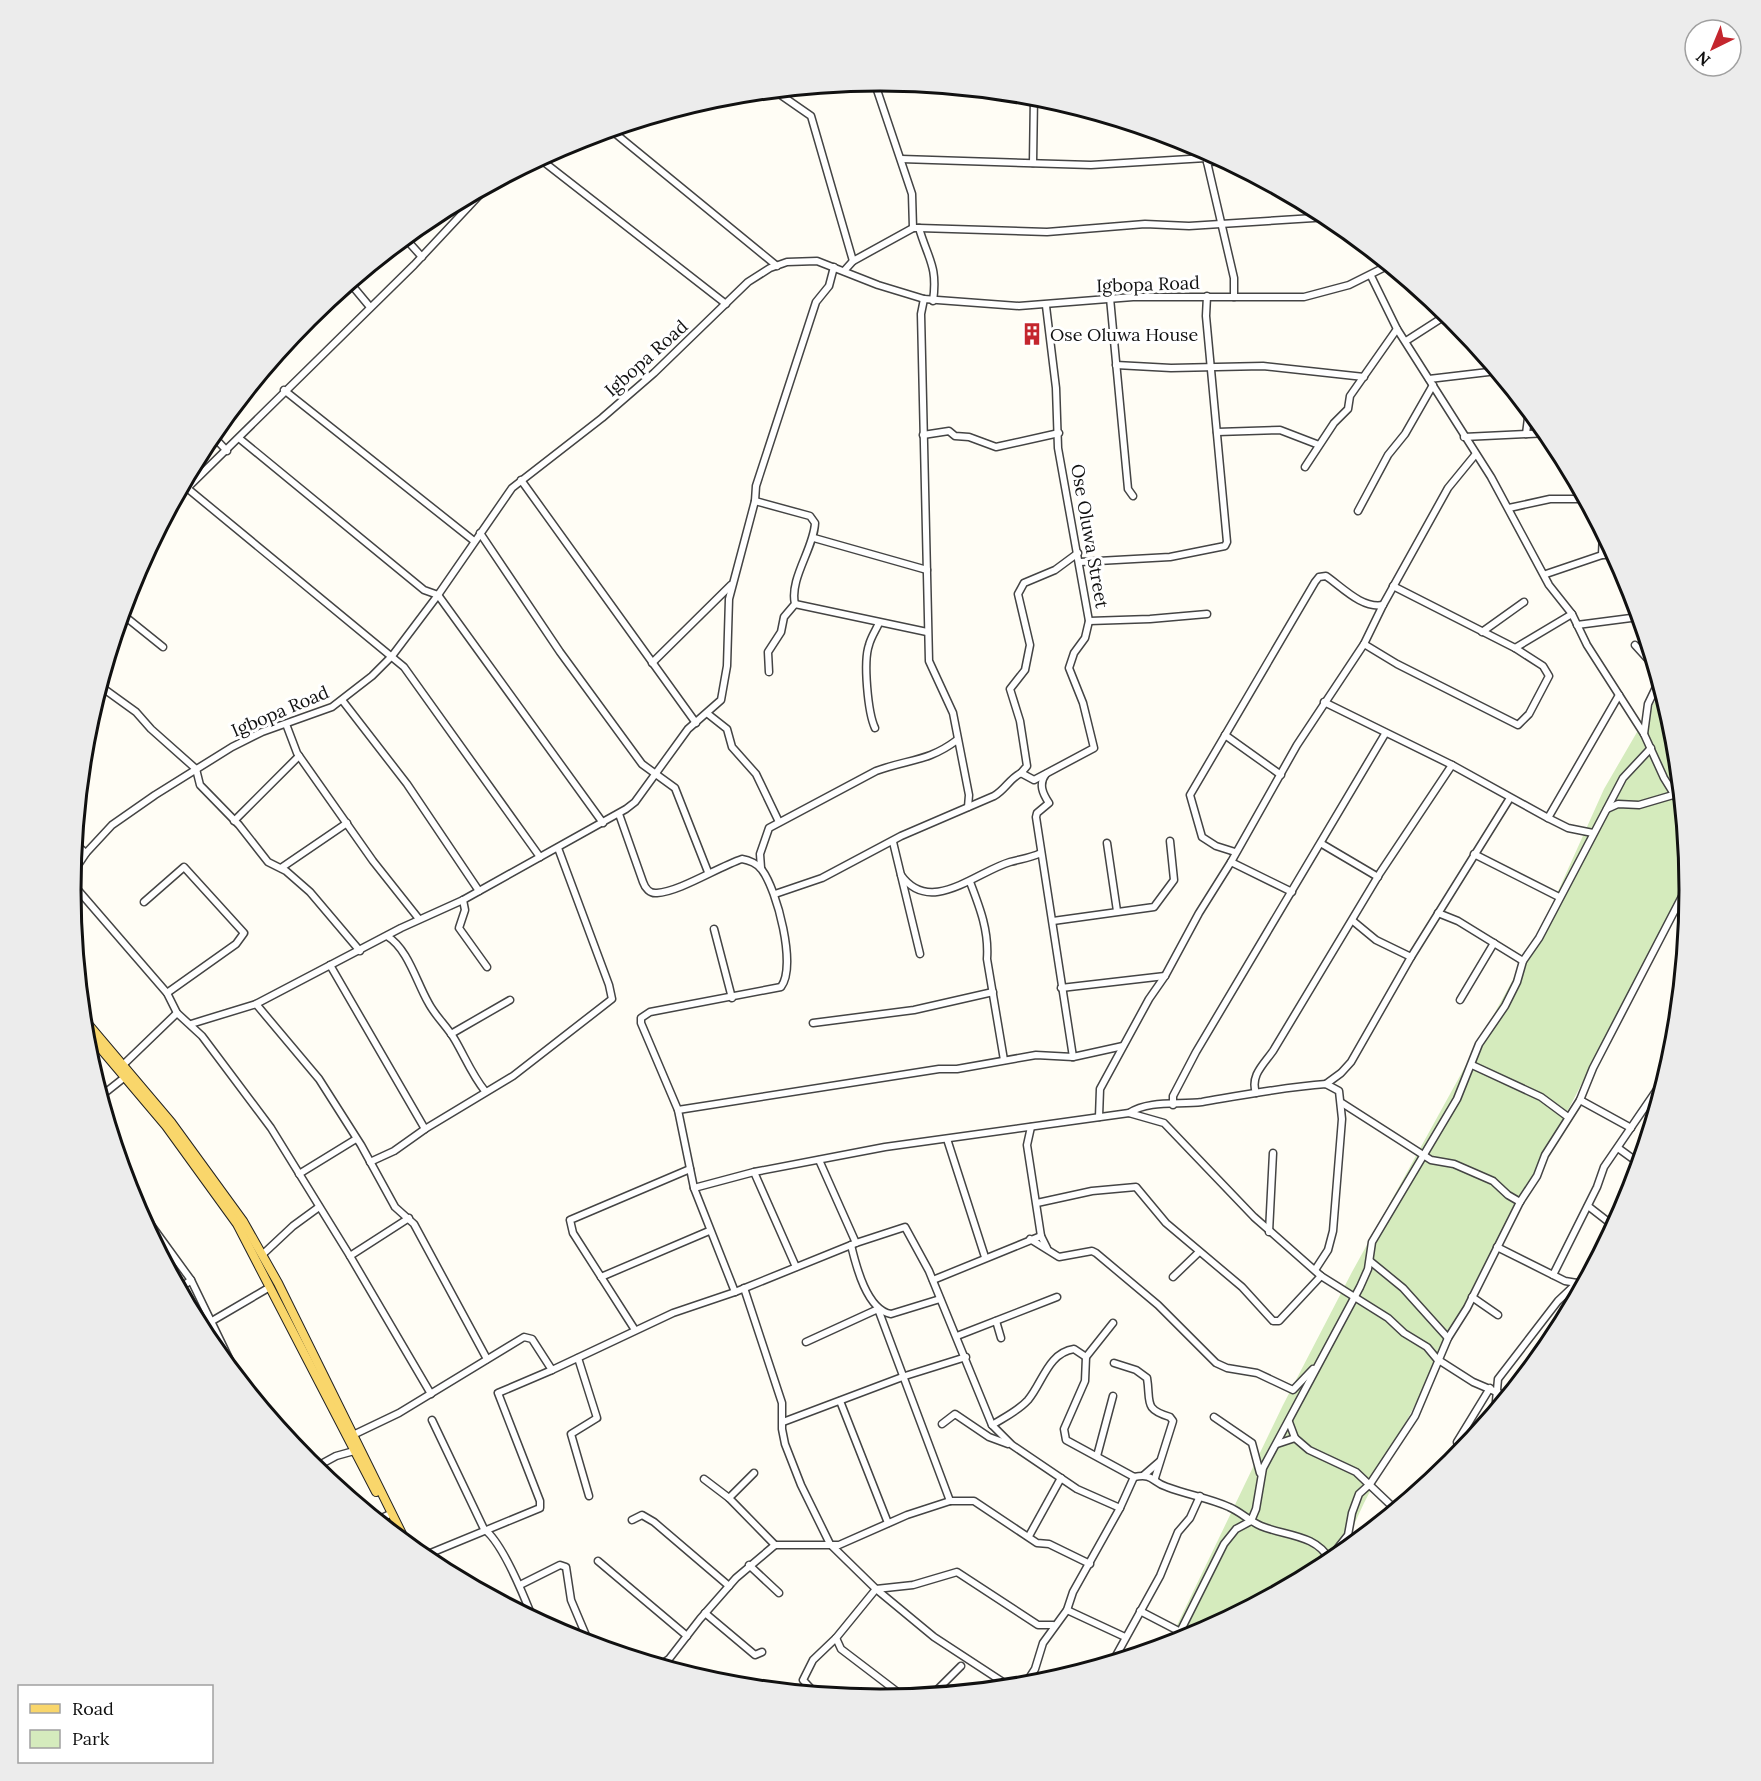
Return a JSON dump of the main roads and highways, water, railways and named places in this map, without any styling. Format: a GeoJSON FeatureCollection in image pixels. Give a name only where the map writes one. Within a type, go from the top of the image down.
{"type":"FeatureCollection","features":[{"type":"Feature","properties":{"kind":"main road"},"geometry":{"type":"LineString","coordinates":[[94,1030],[201,1161],[243,1221],[400,1529]]}},
{"type":"Feature","properties":{"kind":"main road"},"geometry":{"type":"LineString","coordinates":[[95,1042],[166,1126],[237,1224],[392,1524]]}},
{"type":"Feature","properties":{"kind":"place","name":"Ose Oluwa House"},"geometry":{"type":"Point","coordinates":[1032,334]}}]}
